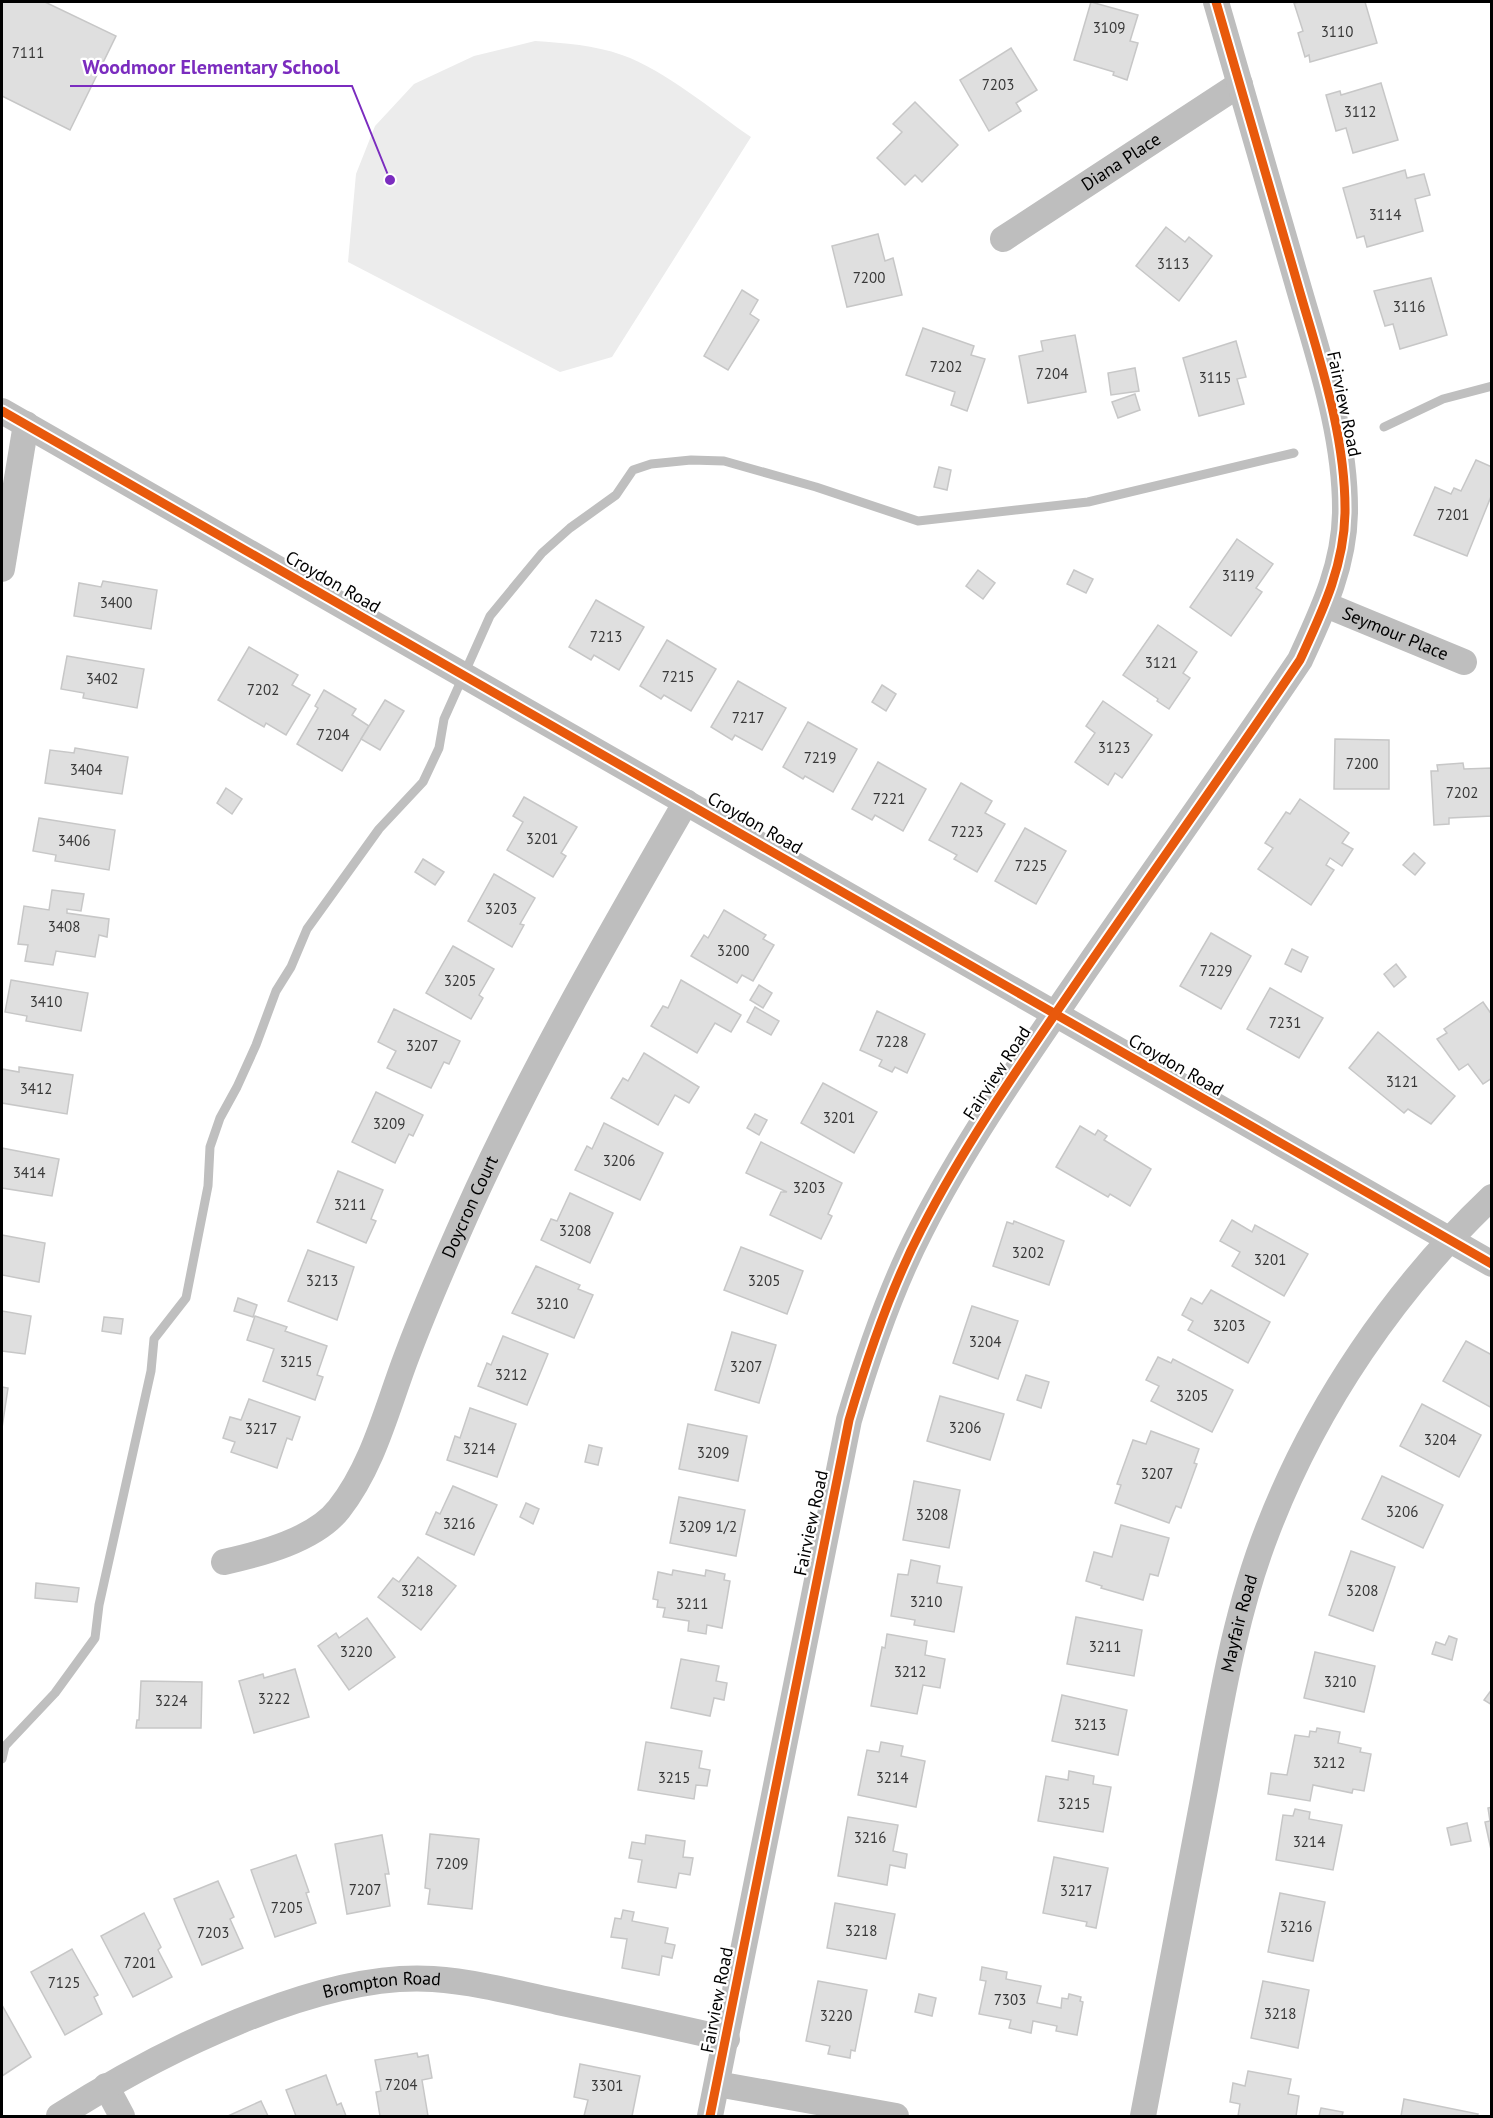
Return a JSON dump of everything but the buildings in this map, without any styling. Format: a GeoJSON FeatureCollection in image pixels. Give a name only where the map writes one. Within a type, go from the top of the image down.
{"type":"FeatureCollection","features":[{"type":"Feature","properties":{"kind":"street","name":"Fairview Road"},"geometry":{"type":"LineString","coordinates":[[710,2116],[827,1520],[849,1420],[866,1362],[921,1230],[964,1152],[1055,1015],[1300,660],[1326,605],[1339,563],[1345,513],[1341,463],[1328,392],[1216,2]]}},
{"type":"Feature","properties":{"kind":"street","name":"Diana Place"},"geometry":{"type":"LineString","coordinates":[[1003,239],[1240,84]]}},
{"type":"Feature","properties":{"kind":"street","name":"Croydon Road"},"geometry":{"type":"LineString","coordinates":[[2,411],[1491,1264]]}},
{"type":"Feature","properties":{"kind":"street"},"geometry":{"type":"LineString","coordinates":[[2,569],[26,424]]}},
{"type":"Feature","properties":{"kind":"street","name":"Seymour Place"},"geometry":{"type":"LineString","coordinates":[[1326,605],[1464,662]]}},
{"type":"Feature","properties":{"kind":"street","name":"Doycron Court"},"geometry":{"type":"LineString","coordinates":[[224,1563],[264,1552],[303,1536],[338,1511],[362,1472],[422,1315],[511,1116],[559,1024],[686,802]]}},
{"type":"Feature","properties":{"kind":"street","name":"Mayfair Road"},"geometry":{"type":"LineString","coordinates":[[1143,2116],[1226,1675],[1245,1597],[1263,1542],[1295,1466],[1322,1415],[1364,1348],[1447,1239],[1491,1197]]}},
{"type":"Feature","properties":{"kind":"street","name":"Brompton Road"},"geometry":{"type":"LineString","coordinates":[[59,2116],[106,2086],[178,2050],[257,2015],[329,1991],[379,1981],[432,1979],[478,1985],[727,2038]]}},
{"type":"Feature","properties":{"kind":"street"},"geometry":{"type":"LineString","coordinates":[[717,2084],[896,2116]]}},
{"type":"Feature","properties":{"kind":"street"},"geometry":{"type":"LineString","coordinates":[[106,2086],[122,2116]]}},
{"type":"Feature","properties":{"kind":"shaded area"},"geometry":{"type":"Polygon","coordinates":[[[535,41],[590,47],[622,55],[638,62],[672,81],[751,137],[612,357],[560,372],[348,262],[356,174],[375,126],[414,84],[474,56],[535,41]]]}},
{"type":"Feature","properties":{"kind":"waterway"},"geometry":{"type":"LineString","coordinates":[[1384,427],[1443,399],[1492,386]]}},
{"type":"Feature","properties":{"kind":"waterway"},"geometry":{"type":"LineString","coordinates":[[2,1759],[5,1746],[55,1693],[95,1638],[99,1605],[151,1371],[154,1339],[186,1298],[208,1186],[210,1147],[220,1118],[256,1045],[276,991],[291,967],[307,929],[379,829],[423,782],[439,748],[444,719],[490,616],[542,553],[570,528],[616,495],[633,470],[651,464],[691,460],[724,461],[816,487],[918,521],[1088,502],[1294,453]]}},
{"type":"Feature","properties":{"kind":"cycle path"},"geometry":{"type":"LineString","coordinates":[[710,2116],[849,1420],[890,1299],[939,1196],[999,1097],[1300,660],[1330,589],[1341,552],[1345,513],[1344,483],[1336,425],[1314,338],[1216,2]]}},
{"type":"Feature","properties":{"kind":"cycle path"},"geometry":{"type":"LineString","coordinates":[[2,411],[1492,1264]]}},
{"type":"Feature","properties":{"kind":"place","name":"Woodmoor Elementary School"},"geometry":{"type":"Point","coordinates":[390,180]}}]}
